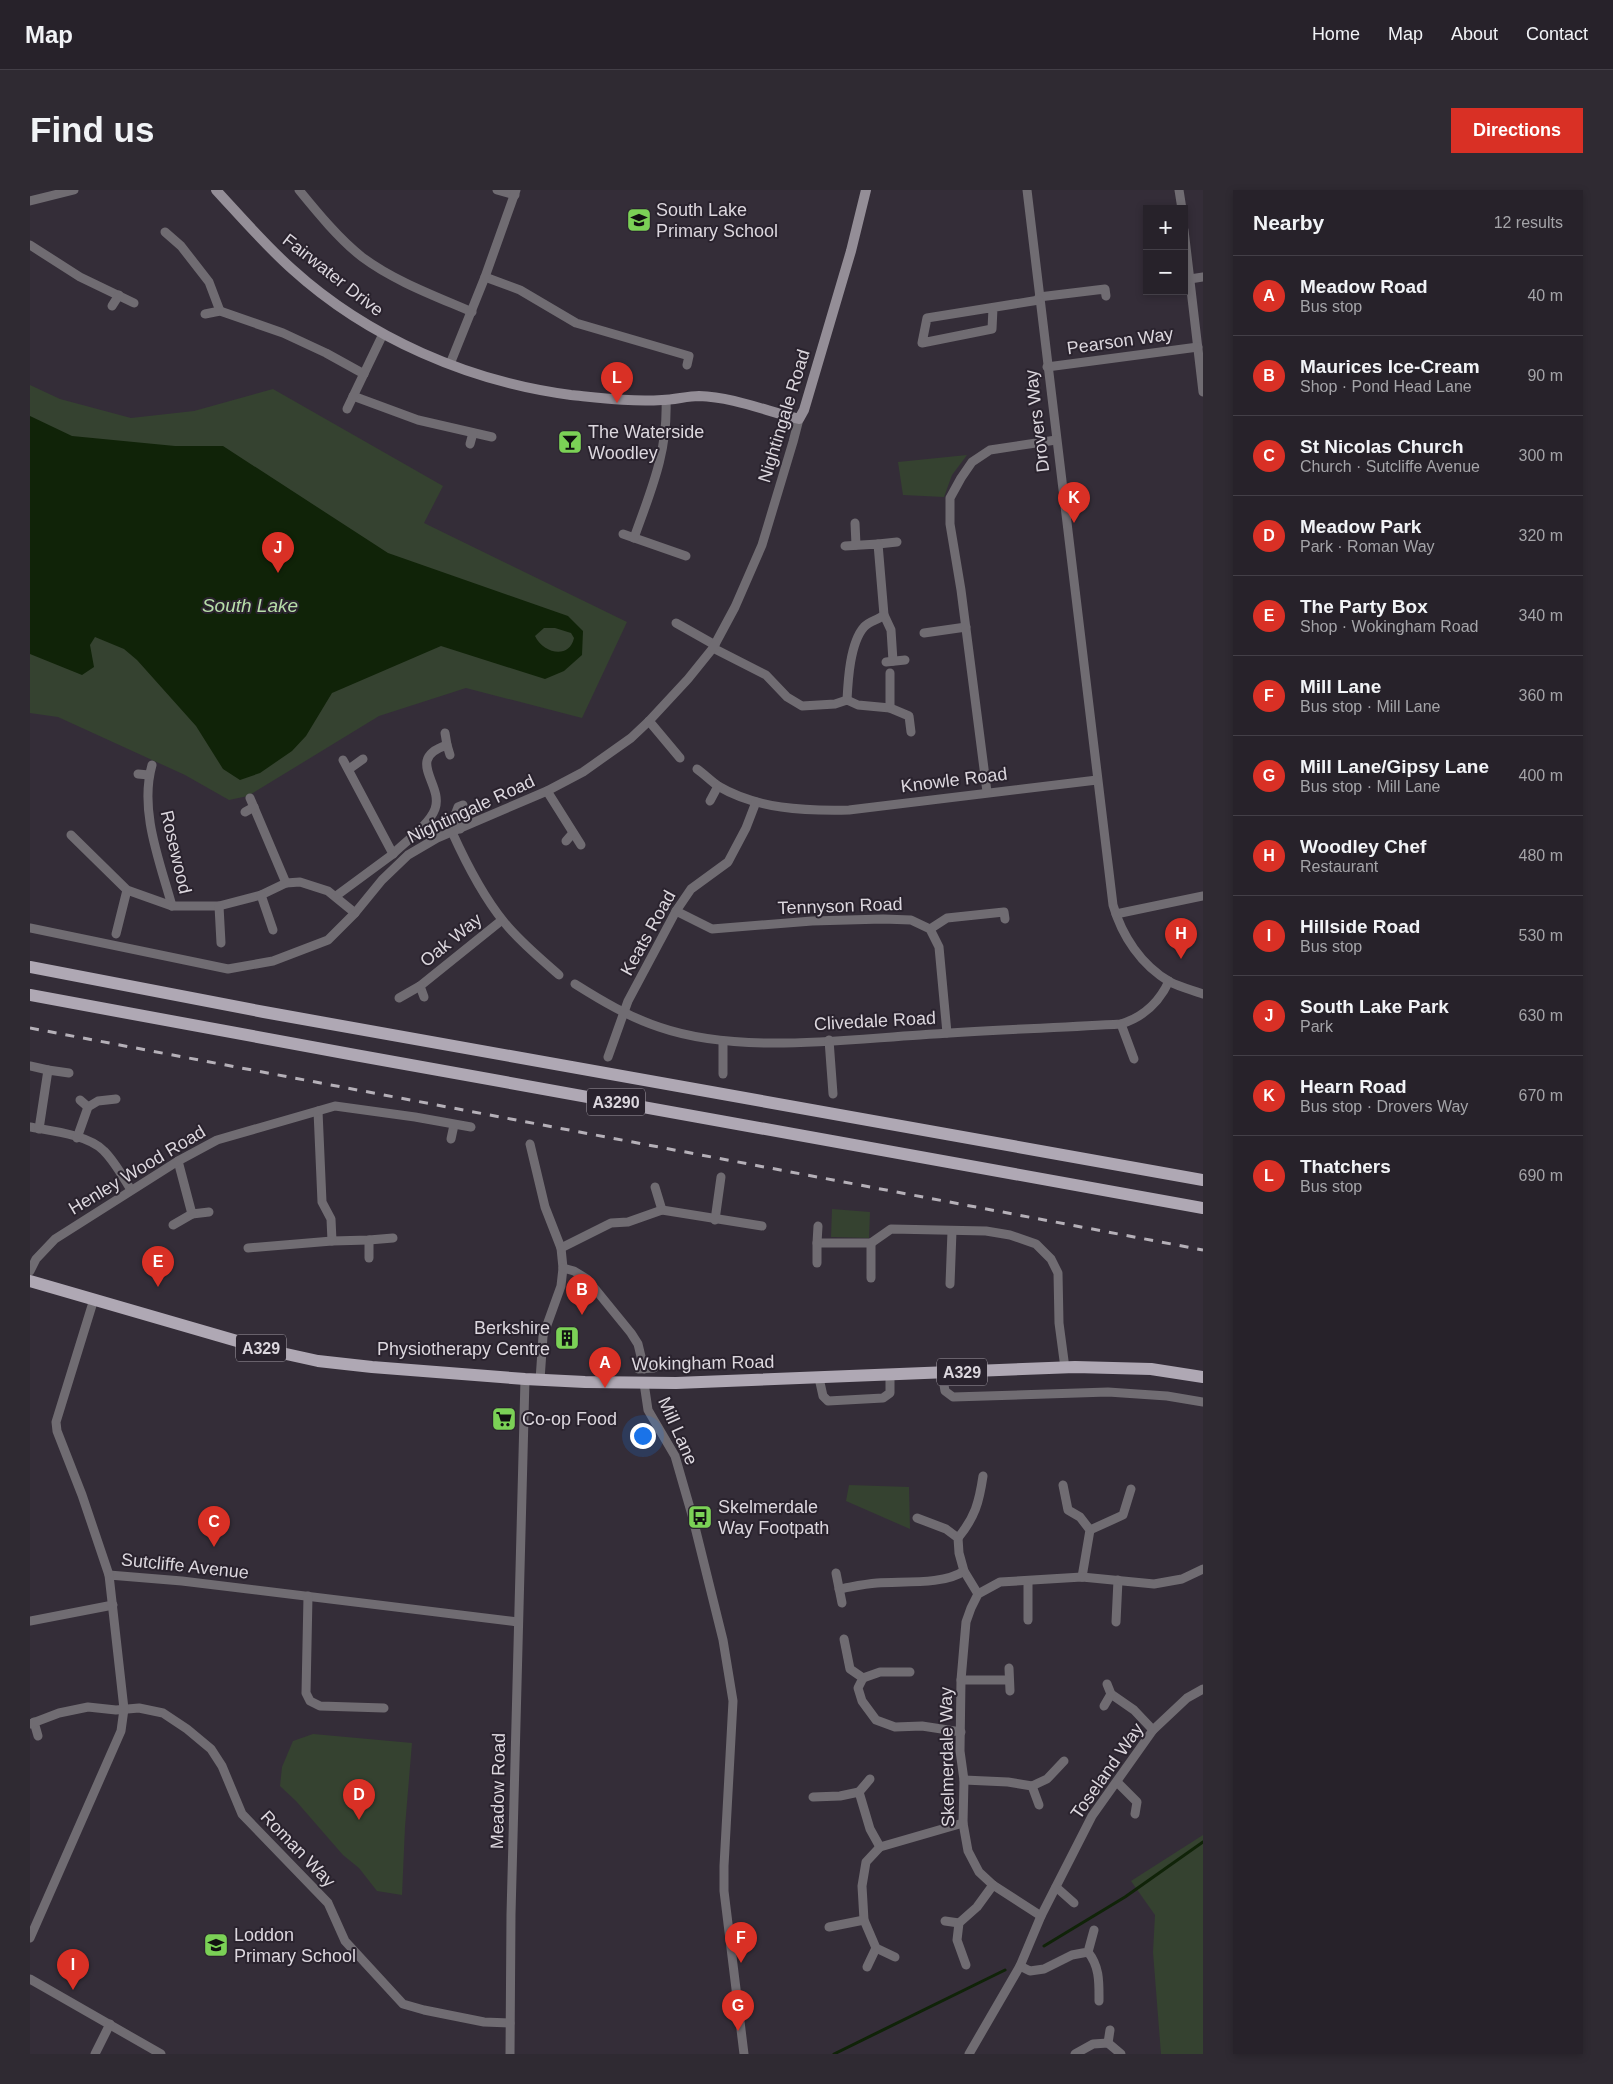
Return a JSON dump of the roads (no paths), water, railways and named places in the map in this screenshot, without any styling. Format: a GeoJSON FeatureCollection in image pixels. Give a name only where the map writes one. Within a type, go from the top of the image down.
{"type":"FeatureCollection","features":[{"type":"Feature","properties":{"kind":"main road","name":"A3290"},"geometry":{"type":"LineString","coordinates":[[30,968],[303,1019],[1203,1180]]}},
{"type":"Feature","properties":{"kind":"main road","name":"A3290"},"geometry":{"type":"LineString","coordinates":[[30,994],[355,1055],[1203,1208]]}},
{"type":"Feature","properties":{"kind":"main road","name":"Wokingham Road"},"geometry":{"type":"LineString","coordinates":[[30,1280],[268,1350],[318,1361],[397,1370],[540,1380],[644,1383],[1065,1368],[1151,1369],[1203,1377]]}},
{"type":"Feature","properties":{"kind":"street"},"geometry":{"type":"LineString","coordinates":[[30,201],[74,190]]}},
{"type":"Feature","properties":{"kind":"street","name":"Fairwater Drive"},"geometry":{"type":"LineString","coordinates":[[216,190],[262,240],[294,270],[349,313],[383,334],[450,364],[510,383],[546,391],[621,400],[666,400],[700,396],[734,401],[799,419]]}},
{"type":"Feature","properties":{"kind":"street"},"geometry":{"type":"LineString","coordinates":[[299,190],[319,214],[362,257],[410,285],[472,312]]}},
{"type":"Feature","properties":{"kind":"street"},"geometry":{"type":"LineString","coordinates":[[450,364],[486,277],[515,193],[497,190]]}},
{"type":"Feature","properties":{"kind":"street","name":"Nightingale Road"},"geometry":{"type":"LineString","coordinates":[[30,928],[228,969],[273,961],[328,940],[355,914],[382,880],[408,855],[438,838],[547,791],[582,772],[631,738],[688,680],[714,646],[739,599],[762,546],[848,260],[866,190]]}},
{"type":"Feature","properties":{"kind":"street","name":"Drovers Way"},"geometry":{"type":"LineString","coordinates":[[1027,190],[1110,886],[1116,914],[1132,947],[1141,957],[1169,981],[1203,994]]}},
{"type":"Feature","properties":{"kind":"street"},"geometry":{"type":"LineString","coordinates":[[1180,190],[1182,205]]}},
{"type":"Feature","properties":{"kind":"street"},"geometry":{"type":"LineString","coordinates":[[165,232],[181,246],[209,282],[220,311]]}},
{"type":"Feature","properties":{"kind":"street"},"geometry":{"type":"LineString","coordinates":[[30,245],[80,278],[119,295],[134,304]]}},
{"type":"Feature","properties":{"kind":"street"},"geometry":{"type":"LineString","coordinates":[[1186,250],[1203,392]]}},
{"type":"Feature","properties":{"kind":"street"},"geometry":{"type":"LineString","coordinates":[[486,277],[520,290],[576,323],[689,356],[687,365]]}},
{"type":"Feature","properties":{"kind":"street"},"geometry":{"type":"LineString","coordinates":[[1190,279],[1203,277]]}},
{"type":"Feature","properties":{"kind":"street"},"geometry":{"type":"LineString","coordinates":[[993,308],[992,329],[922,344],[927,318],[1105,289]]}},
{"type":"Feature","properties":{"kind":"street"},"geometry":{"type":"LineString","coordinates":[[112,306],[119,295]]}},
{"type":"Feature","properties":{"kind":"street"},"geometry":{"type":"LineString","coordinates":[[205,314],[220,311],[283,333],[326,353],[364,374]]}},
{"type":"Feature","properties":{"kind":"street"},"geometry":{"type":"LineString","coordinates":[[347,409],[383,334]]}},
{"type":"Feature","properties":{"kind":"street","name":"Pearson Way"},"geometry":{"type":"LineString","coordinates":[[1047,367],[1198,347]]}},
{"type":"Feature","properties":{"kind":"street"},"geometry":{"type":"LineString","coordinates":[[353,396],[418,420],[492,437]]}},
{"type":"Feature","properties":{"kind":"street"},"geometry":{"type":"LineString","coordinates":[[634,538],[663,452],[666,435],[666,400]]}},
{"type":"Feature","properties":{"kind":"street"},"geometry":{"type":"LineString","coordinates":[[470,444],[473,433]]}},
{"type":"Feature","properties":{"kind":"street"},"geometry":{"type":"LineString","coordinates":[[987,792],[966,626],[950,524],[950,498],[972,462],[990,450],[1056,440]]}},
{"type":"Feature","properties":{"kind":"street"},"geometry":{"type":"LineString","coordinates":[[854,523],[856,545]]}},
{"type":"Feature","properties":{"kind":"street"},"geometry":{"type":"LineString","coordinates":[[623,534],[686,556]]}},
{"type":"Feature","properties":{"kind":"street"},"geometry":{"type":"LineString","coordinates":[[845,546],[897,542]]}},
{"type":"Feature","properties":{"kind":"street"},"geometry":{"type":"LineString","coordinates":[[878,544],[884,615],[891,630],[890,662],[905,660]]}},
{"type":"Feature","properties":{"kind":"street"},"geometry":{"type":"LineString","coordinates":[[846,700],[851,662],[862,630],[869,623],[884,615]]}},
{"type":"Feature","properties":{"kind":"street"},"geometry":{"type":"LineString","coordinates":[[676,623],[766,675],[787,698],[802,706],[835,704],[846,700],[858,705],[890,708],[909,716],[910,732]]}},
{"type":"Feature","properties":{"kind":"street"},"geometry":{"type":"LineString","coordinates":[[924,633],[966,626]]}},
{"type":"Feature","properties":{"kind":"street"},"geometry":{"type":"LineString","coordinates":[[890,673],[890,708]]}},
{"type":"Feature","properties":{"kind":"street"},"geometry":{"type":"LineString","coordinates":[[649,721],[680,758]]}},
{"type":"Feature","properties":{"kind":"street"},"geometry":{"type":"LineString","coordinates":[[445,733],[450,755]]}},
{"type":"Feature","properties":{"kind":"street"},"geometry":{"type":"LineString","coordinates":[[336,896],[393,854],[417,832],[435,810],[437,798],[426,766],[429,755],[439,747],[447,745]]}},
{"type":"Feature","properties":{"kind":"street"},"geometry":{"type":"LineString","coordinates":[[348,769],[363,759]]}},
{"type":"Feature","properties":{"kind":"street"},"geometry":{"type":"LineString","coordinates":[[343,760],[393,854]]}},
{"type":"Feature","properties":{"kind":"street","name":"Rosewood"},"geometry":{"type":"LineString","coordinates":[[152,765],[149,775],[149,816],[172,906]]}},
{"type":"Feature","properties":{"kind":"street","name":"Knowle Road"},"geometry":{"type":"LineString","coordinates":[[697,769],[718,786],[756,802],[815,811],[849,810],[1098,780]]}},
{"type":"Feature","properties":{"kind":"street"},"geometry":{"type":"LineString","coordinates":[[138,774],[149,775]]}},
{"type":"Feature","properties":{"kind":"street"},"geometry":{"type":"LineString","coordinates":[[710,801],[718,786]]}},
{"type":"Feature","properties":{"kind":"street"},"geometry":{"type":"LineString","coordinates":[[547,791],[581,845]]}},
{"type":"Feature","properties":{"kind":"street","name":"Keats Road"},"geometry":{"type":"LineString","coordinates":[[608,1057],[624,1012],[676,912],[691,889],[728,862],[746,828],[756,802]]}},
{"type":"Feature","properties":{"kind":"street"},"geometry":{"type":"LineString","coordinates":[[245,812],[252,803],[286,883]]}},
{"type":"Feature","properties":{"kind":"street"},"geometry":{"type":"LineString","coordinates":[[463,805],[458,807],[455,815],[456,830],[466,863],[502,920],[532,952],[559,975]]}},
{"type":"Feature","properties":{"kind":"street"},"geometry":{"type":"LineString","coordinates":[[566,841],[573,833]]}},
{"type":"Feature","properties":{"kind":"street"},"geometry":{"type":"LineString","coordinates":[[71,835],[127,890],[172,906],[219,906],[261,895],[286,883],[300,882],[318,886],[336,896],[355,914]]}},
{"type":"Feature","properties":{"kind":"street"},"geometry":{"type":"LineString","coordinates":[[116,934],[127,890]]}},
{"type":"Feature","properties":{"kind":"street"},"geometry":{"type":"LineString","coordinates":[[261,895],[273,930]]}},
{"type":"Feature","properties":{"kind":"street"},"geometry":{"type":"LineString","coordinates":[[1116,914],[1203,896]]}},
{"type":"Feature","properties":{"kind":"street"},"geometry":{"type":"LineString","coordinates":[[219,906],[221,943]]}},
{"type":"Feature","properties":{"kind":"street"},"geometry":{"type":"LineString","coordinates":[[947,1033],[939,947],[930,929],[947,918],[1004,911]]}},
{"type":"Feature","properties":{"kind":"street","name":"Tennyson Road"},"geometry":{"type":"LineString","coordinates":[[676,912],[712,929],[883,919],[910,920],[930,929]]}},
{"type":"Feature","properties":{"kind":"street","name":"Oak Way"},"geometry":{"type":"LineString","coordinates":[[399,998],[420,986],[502,920]]}},
{"type":"Feature","properties":{"kind":"street","name":"Clivedale Road"},"geometry":{"type":"LineString","coordinates":[[575,984],[624,1012],[659,1027],[723,1041],[752,1042],[829,1040],[1121,1024],[1130,1021],[1153,1006],[1169,981]]}},
{"type":"Feature","properties":{"kind":"street","name":"Oak Way"},"geometry":{"type":"LineString","coordinates":[[420,986],[424,997]]}},
{"type":"Feature","properties":{"kind":"street"},"geometry":{"type":"LineString","coordinates":[[1121,1024],[1134,1059]]}},
{"type":"Feature","properties":{"kind":"street"},"geometry":{"type":"LineString","coordinates":[[829,1040],[833,1094]]}},
{"type":"Feature","properties":{"kind":"street"},"geometry":{"type":"LineString","coordinates":[[722,1074],[723,1041]]}},
{"type":"Feature","properties":{"kind":"street"},"geometry":{"type":"LineString","coordinates":[[30,1066],[68,1073]]}},
{"type":"Feature","properties":{"kind":"street"},"geometry":{"type":"LineString","coordinates":[[48,1070],[35,1128],[91,1141],[103,1149],[131,1190]]}},
{"type":"Feature","properties":{"kind":"street"},"geometry":{"type":"LineString","coordinates":[[78,1138],[88,1107],[98,1101],[116,1099]]}},
{"type":"Feature","properties":{"kind":"street"},"geometry":{"type":"LineString","coordinates":[[80,1100],[88,1107]]}},
{"type":"Feature","properties":{"kind":"street","name":"Henley Wood Road"},"geometry":{"type":"LineString","coordinates":[[30,1271],[36,1259],[55,1239],[178,1161],[217,1140],[335,1106],[471,1127]]}},
{"type":"Feature","properties":{"kind":"street"},"geometry":{"type":"LineString","coordinates":[[318,1111],[322,1202],[331,1219],[332,1241]]}},
{"type":"Feature","properties":{"kind":"street"},"geometry":{"type":"LineString","coordinates":[[450,1139],[454,1124]]}},
{"type":"Feature","properties":{"kind":"street"},"geometry":{"type":"LineString","coordinates":[[530,1144],[545,1207],[561,1248],[563,1268],[559,1292],[543,1336],[540,1380]]}},
{"type":"Feature","properties":{"kind":"street"},"geometry":{"type":"LineString","coordinates":[[178,1161],[188,1191],[192,1214]]}},
{"type":"Feature","properties":{"kind":"street"},"geometry":{"type":"LineString","coordinates":[[715,1220],[721,1177]]}},
{"type":"Feature","properties":{"kind":"street"},"geometry":{"type":"LineString","coordinates":[[655,1187],[662,1210]]}},
{"type":"Feature","properties":{"kind":"street"},"geometry":{"type":"LineString","coordinates":[[561,1248],[611,1223],[628,1222],[662,1210],[715,1220],[762,1226]]}},
{"type":"Feature","properties":{"kind":"street"},"geometry":{"type":"LineString","coordinates":[[173,1225],[192,1214],[208,1212]]}},
{"type":"Feature","properties":{"kind":"street"},"geometry":{"type":"LineString","coordinates":[[817,1263],[818,1226]]}},
{"type":"Feature","properties":{"kind":"street"},"geometry":{"type":"LineString","coordinates":[[817,1243],[871,1243],[890,1229],[986,1231],[1010,1235],[1036,1244],[1051,1259],[1059,1280],[1059,1323],[1065,1368]]}},
{"type":"Feature","properties":{"kind":"street"},"geometry":{"type":"LineString","coordinates":[[950,1284],[952,1231]]}},
{"type":"Feature","properties":{"kind":"street"},"geometry":{"type":"LineString","coordinates":[[248,1248],[393,1238]]}},
{"type":"Feature","properties":{"kind":"street"},"geometry":{"type":"LineString","coordinates":[[369,1240],[369,1258]]}},
{"type":"Feature","properties":{"kind":"street"},"geometry":{"type":"LineString","coordinates":[[871,1243],[871,1278]]}},
{"type":"Feature","properties":{"kind":"street"},"geometry":{"type":"LineString","coordinates":[[563,1268],[574,1271],[587,1279],[631,1333],[638,1344],[645,1369]]}},
{"type":"Feature","properties":{"kind":"street","name":"Sutcliffe Avenue"},"geometry":{"type":"LineString","coordinates":[[94,1299],[56,1422],[57,1431],[82,1495],[109,1575],[308,1596],[518,1622]]}},
{"type":"Feature","properties":{"kind":"street"},"geometry":{"type":"LineString","coordinates":[[942,1373],[945,1391],[956,1397],[1108,1392],[1158,1395],[1203,1402]]}},
{"type":"Feature","properties":{"kind":"street"},"geometry":{"type":"LineString","coordinates":[[819,1378],[823,1396],[828,1401],[884,1398],[890,1393],[890,1375]]}},
{"type":"Feature","properties":{"kind":"street","name":"Meadow Road"},"geometry":{"type":"LineString","coordinates":[[510,2054],[518,1622],[525,1379]]}},
{"type":"Feature","properties":{"kind":"street","name":"Mill Lane"},"geometry":{"type":"LineString","coordinates":[[644,1383],[648,1410],[675,1456],[692,1515],[723,1640],[733,1701],[724,1835],[724,1891],[744,2054]]}},
{"type":"Feature","properties":{"kind":"street"},"geometry":{"type":"LineString","coordinates":[[958,1538],[968,1525],[978,1506],[983,1476]]}},
{"type":"Feature","properties":{"kind":"street"},"geometry":{"type":"LineString","coordinates":[[1063,1485],[1068,1510],[1080,1517],[1090,1530],[1082,1578]]}},
{"type":"Feature","properties":{"kind":"street"},"geometry":{"type":"LineString","coordinates":[[1090,1530],[1123,1515],[1130,1489]]}},
{"type":"Feature","properties":{"kind":"street"},"geometry":{"type":"LineString","coordinates":[[917,1518],[946,1529],[958,1538],[964,1571],[978,1594],[1000,1582],[1082,1578],[1154,1584],[1182,1579],[1203,1569]]}},
{"type":"Feature","properties":{"kind":"street"},"geometry":{"type":"LineString","coordinates":[[839,1589],[875,1583],[926,1581],[958,1575],[964,1571]]}},
{"type":"Feature","properties":{"kind":"street"},"geometry":{"type":"LineString","coordinates":[[836,1573],[842,1603]]}},
{"type":"Feature","properties":{"kind":"street"},"geometry":{"type":"LineString","coordinates":[[30,1938],[121,1731],[124,1709],[109,1575]]}},
{"type":"Feature","properties":{"kind":"street"},"geometry":{"type":"LineString","coordinates":[[1116,1622],[1118,1580]]}},
{"type":"Feature","properties":{"kind":"street"},"geometry":{"type":"LineString","coordinates":[[1028,1582],[1028,1620]]}},
{"type":"Feature","properties":{"kind":"street","name":"Skelmerdale Way"},"geometry":{"type":"LineString","coordinates":[[978,1594],[966,1622],[961,1680],[960,1751],[964,1780],[962,1823],[968,1851],[980,1872],[993,1885],[1041,1916]]}},
{"type":"Feature","properties":{"kind":"street"},"geometry":{"type":"LineString","coordinates":[[308,1596],[306,1693],[310,1701],[320,1706],[384,1708]]}},
{"type":"Feature","properties":{"kind":"street"},"geometry":{"type":"LineString","coordinates":[[30,1621],[113,1606]]}},
{"type":"Feature","properties":{"kind":"street"},"geometry":{"type":"LineString","coordinates":[[844,1639],[850,1669],[863,1678]]}},
{"type":"Feature","properties":{"kind":"street"},"geometry":{"type":"LineString","coordinates":[[1009,1668],[1010,1691]]}},
{"type":"Feature","properties":{"kind":"street"},"geometry":{"type":"LineString","coordinates":[[910,1672],[880,1672],[863,1678],[858,1688],[862,1702],[876,1720],[895,1727],[922,1726],[961,1732]]}},
{"type":"Feature","properties":{"kind":"street"},"geometry":{"type":"LineString","coordinates":[[961,1680],[1009,1680]]}},
{"type":"Feature","properties":{"kind":"street"},"geometry":{"type":"LineString","coordinates":[[1107,1684],[1111,1694],[1134,1710],[1153,1730]]}},
{"type":"Feature","properties":{"kind":"street","name":"Toseland Way"},"geometry":{"type":"LineString","coordinates":[[970,2054],[1020,1966],[1041,1916],[1092,1816],[1153,1730],[1187,1698],[1203,1689]]}},
{"type":"Feature","properties":{"kind":"street"},"geometry":{"type":"LineString","coordinates":[[1104,1706],[1111,1694]]}},
{"type":"Feature","properties":{"kind":"street","name":"Roman Way"},"geometry":{"type":"LineString","coordinates":[[32,1723],[79,1708],[139,1708],[163,1713],[187,1729],[211,1749],[222,1766],[242,1814],[328,1903],[345,1941],[403,2004],[484,2022],[510,2023]]}},
{"type":"Feature","properties":{"kind":"street"},"geometry":{"type":"LineString","coordinates":[[32,1723],[38,1736]]}},
{"type":"Feature","properties":{"kind":"street"},"geometry":{"type":"LineString","coordinates":[[964,1780],[1008,1782],[1032,1786],[1047,1779],[1064,1761]]}},
{"type":"Feature","properties":{"kind":"street"},"geometry":{"type":"LineString","coordinates":[[813,1797],[840,1796],[859,1792],[870,1779]]}},
{"type":"Feature","properties":{"kind":"street"},"geometry":{"type":"LineString","coordinates":[[1117,1782],[1141,1801],[1135,1814]]}},
{"type":"Feature","properties":{"kind":"street"},"geometry":{"type":"LineString","coordinates":[[1032,1786],[1039,1805]]}},
{"type":"Feature","properties":{"kind":"street"},"geometry":{"type":"LineString","coordinates":[[859,1792],[870,1829],[880,1848]]}},
{"type":"Feature","properties":{"kind":"street"},"geometry":{"type":"LineString","coordinates":[[895,1957],[876,1948],[864,1920],[862,1886],[866,1862],[880,1848],[962,1823]]}},
{"type":"Feature","properties":{"kind":"street"},"geometry":{"type":"LineString","coordinates":[[966,1966],[957,1940],[959,1923],[977,1907],[993,1885]]}},
{"type":"Feature","properties":{"kind":"street"},"geometry":{"type":"LineString","coordinates":[[1056,1887],[1074,1903]]}},
{"type":"Feature","properties":{"kind":"street"},"geometry":{"type":"LineString","coordinates":[[830,1927],[864,1920]]}},
{"type":"Feature","properties":{"kind":"street"},"geometry":{"type":"LineString","coordinates":[[945,1920],[959,1923]]}},
{"type":"Feature","properties":{"kind":"street"},"geometry":{"type":"LineString","coordinates":[[1088,1952],[1094,1930]]}},
{"type":"Feature","properties":{"kind":"street"},"geometry":{"type":"LineString","coordinates":[[867,1967],[876,1948]]}},
{"type":"Feature","properties":{"kind":"street"},"geometry":{"type":"LineString","coordinates":[[1020,1966],[1030,1971],[1037,1970],[1072,1955],[1088,1952]]}},
{"type":"Feature","properties":{"kind":"street"},"geometry":{"type":"LineString","coordinates":[[1088,1952],[1098,1970],[1099,2001]]}},
{"type":"Feature","properties":{"kind":"street"},"geometry":{"type":"LineString","coordinates":[[30,1979],[160,2054]]}},
{"type":"Feature","properties":{"kind":"street"},"geometry":{"type":"LineString","coordinates":[[95,2054],[110,2024]]}},
{"type":"Feature","properties":{"kind":"street"},"geometry":{"type":"LineString","coordinates":[[1108,2043],[1110,2030]]}},
{"type":"Feature","properties":{"kind":"street"},"geometry":{"type":"LineString","coordinates":[[1075,2054],[1093,2044],[1108,2043],[1121,2054]]}},
{"type":"Feature","properties":{"kind":"water","name":"South Lake"},"geometry":{"type":"Polygon","coordinates":[[[30,416],[72,436],[175,446],[223,446],[388,553],[568,616],[583,631],[582,655],[564,671],[545,679],[441,646],[332,693],[306,736],[292,751],[260,773],[240,780],[223,769],[196,726],[137,660],[124,649],[95,637],[90,645],[94,667],[82,675],[30,654],[30,416]],[[544,628],[535,636],[544,647],[556,652],[562,652],[571,645],[574,638],[571,633],[555,628],[544,628]]]}},
{"type":"Feature","properties":{"kind":"waterway"},"geometry":{"type":"LineString","coordinates":[[1044,1946],[1125,1897],[1203,1842]]}},
{"type":"Feature","properties":{"kind":"waterway"},"geometry":{"type":"LineString","coordinates":[[834,2054],[1005,1970]]}},
{"type":"Feature","properties":{"kind":"railway"},"geometry":{"type":"LineString","coordinates":[[30,1028],[1203,1250]]}},
{"type":"Feature","properties":{"kind":"place","name":"South Lake Primary School"},"geometry":{"type":"Point","coordinates":[639,220]}},
{"type":"Feature","properties":{"kind":"place","name":"Thatchers"},"geometry":{"type":"Point","coordinates":[617,403]}},
{"type":"Feature","properties":{"kind":"place","name":"The Waterside Woodley"},"geometry":{"type":"Point","coordinates":[570,442]}},
{"type":"Feature","properties":{"kind":"place","name":"Hearn Road"},"geometry":{"type":"Point","coordinates":[1074,523]}},
{"type":"Feature","properties":{"kind":"place","name":"South Lake Park"},"geometry":{"type":"Point","coordinates":[278,573]}},
{"type":"Feature","properties":{"kind":"place","name":"Woodley Chef"},"geometry":{"type":"Point","coordinates":[1181,959]}},
{"type":"Feature","properties":{"kind":"place","name":"The Party Box"},"geometry":{"type":"Point","coordinates":[158,1287]}},
{"type":"Feature","properties":{"kind":"place","name":"Maurices Ice-Cream"},"geometry":{"type":"Point","coordinates":[582,1315]}},
{"type":"Feature","properties":{"kind":"place","name":"Berkshire Physiotherapy Centre"},"geometry":{"type":"Point","coordinates":[567,1338]}},
{"type":"Feature","properties":{"kind":"place","name":"Meadow Road"},"geometry":{"type":"Point","coordinates":[605,1388]}},
{"type":"Feature","properties":{"kind":"place","name":"Co-op Food"},"geometry":{"type":"Point","coordinates":[504,1419]}},
{"type":"Feature","properties":{"kind":"place","name":"Skelmerdale Way Footpath"},"geometry":{"type":"Point","coordinates":[700,1517]}},
{"type":"Feature","properties":{"kind":"place","name":"St Nicolas Church"},"geometry":{"type":"Point","coordinates":[214,1547]}},
{"type":"Feature","properties":{"kind":"place","name":"Meadow Park"},"geometry":{"type":"Point","coordinates":[359,1820]}},
{"type":"Feature","properties":{"kind":"place","name":"Loddon Primary School"},"geometry":{"type":"Point","coordinates":[216,1945]}},
{"type":"Feature","properties":{"kind":"place","name":"Mill Lane"},"geometry":{"type":"Point","coordinates":[741,1963]}},
{"type":"Feature","properties":{"kind":"place","name":"Hillside Road"},"geometry":{"type":"Point","coordinates":[73,1990]}},
{"type":"Feature","properties":{"kind":"place","name":"Mill Lane/Gipsy Lane"},"geometry":{"type":"Point","coordinates":[738,2031]}}]}
